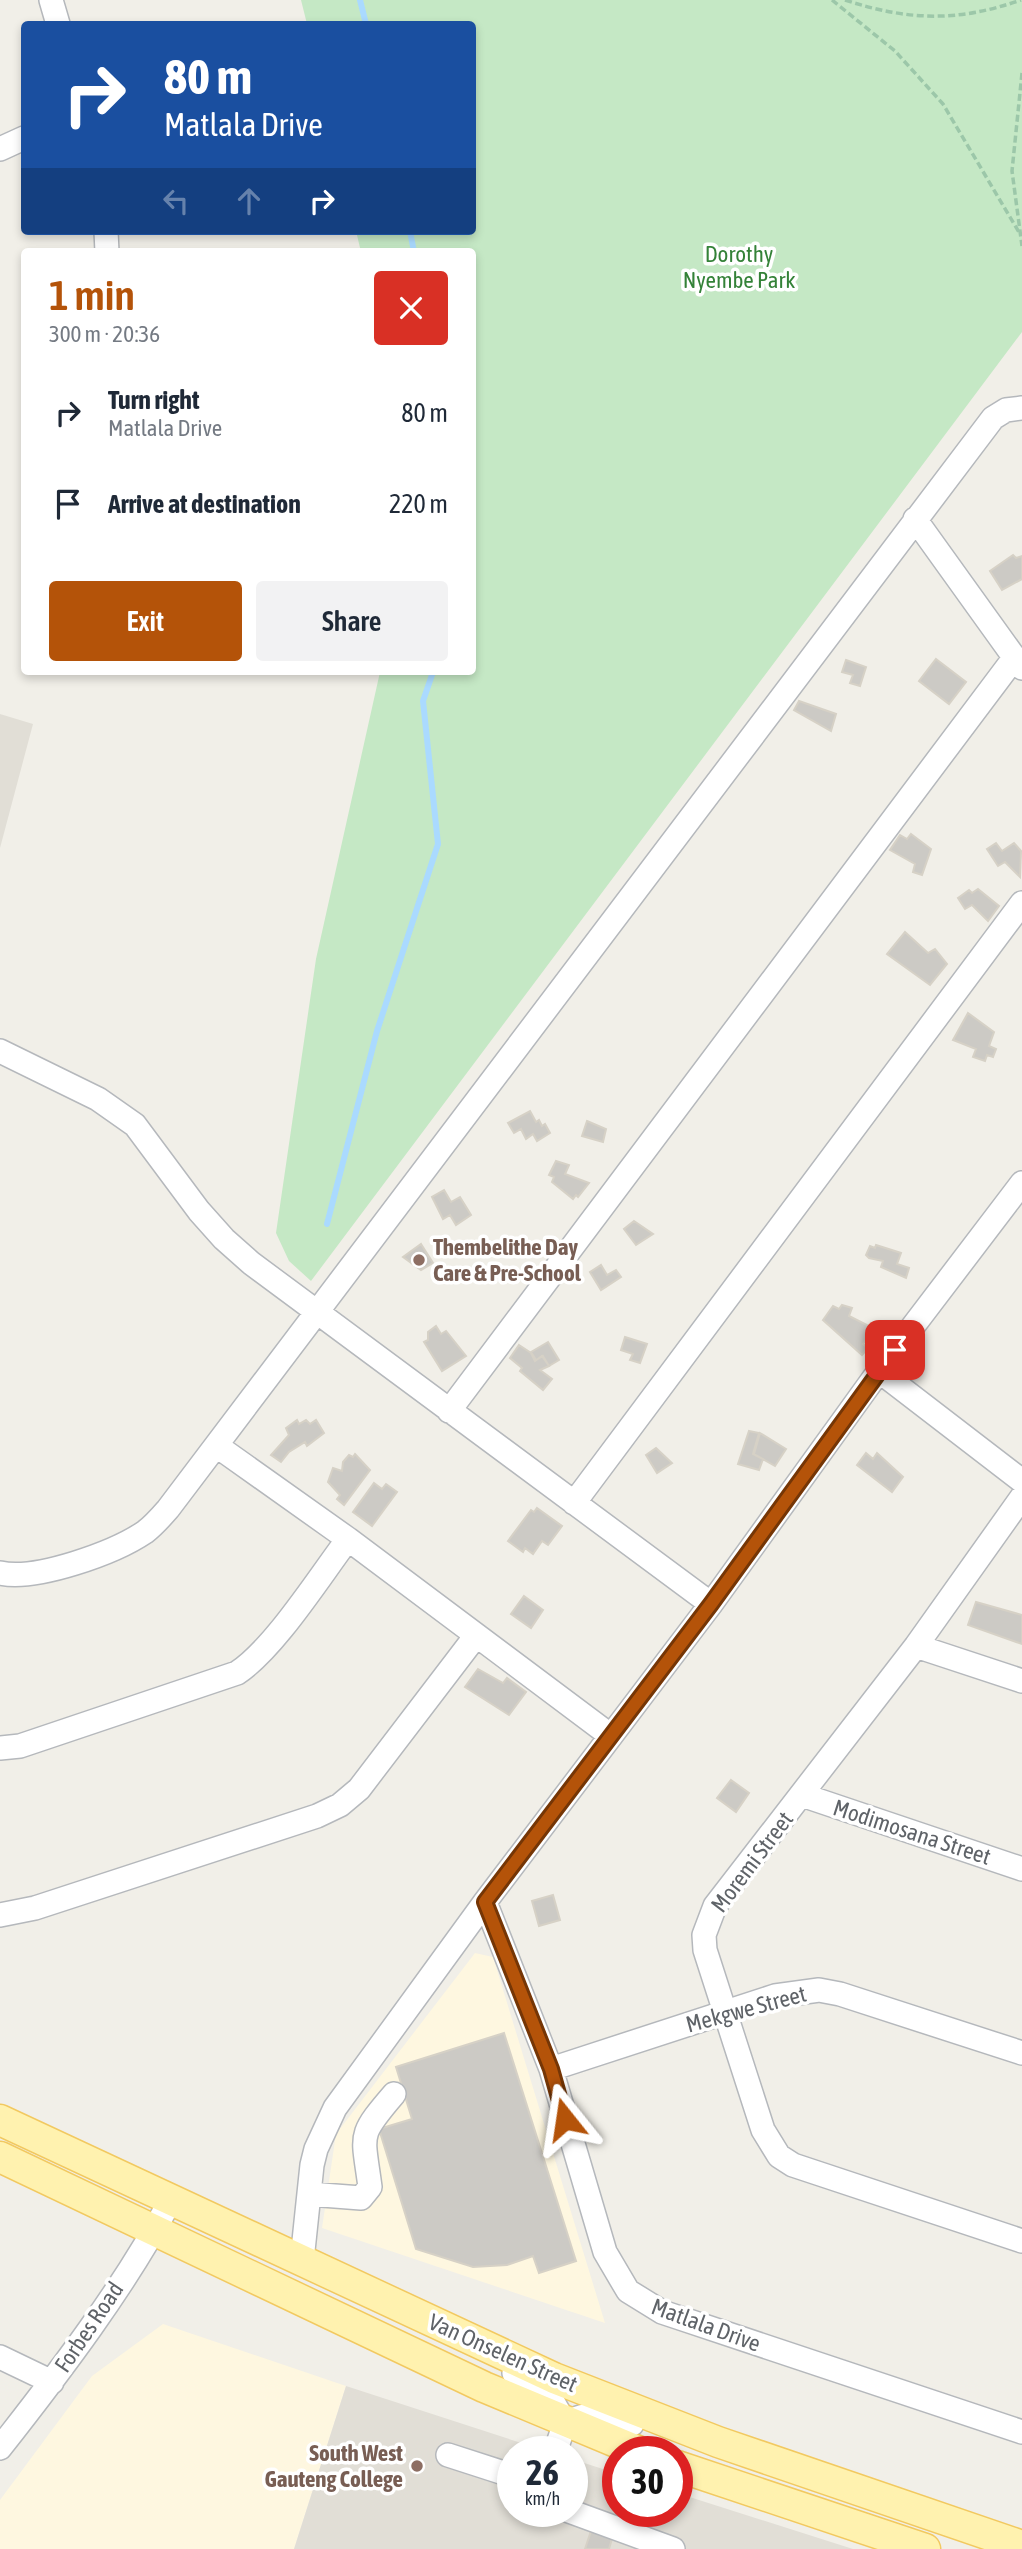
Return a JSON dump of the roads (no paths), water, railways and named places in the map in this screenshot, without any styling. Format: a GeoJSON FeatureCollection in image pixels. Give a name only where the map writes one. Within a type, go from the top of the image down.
{"type":"FeatureCollection","features":[{"type":"Feature","properties":{"kind":"main road","name":"Van Onselen Street"},"geometry":{"type":"LineString","coordinates":[[0,2120],[554,2378],[775,2461],[1022,2546]]}},
{"type":"Feature","properties":{"kind":"main road","name":"Van Onselen Street"},"geometry":{"type":"LineString","coordinates":[[0,2157],[565,2423],[602,2437]]}},
{"type":"Feature","properties":{"kind":"main road"},"geometry":{"type":"LineString","coordinates":[[693,2471],[925,2549]]}},
{"type":"Feature","properties":{"kind":"street"},"geometry":{"type":"LineString","coordinates":[[51,0],[57,21]]}},
{"type":"Feature","properties":{"kind":"street"},"geometry":{"type":"LineString","coordinates":[[0,149],[21,139]]}},
{"type":"Feature","properties":{"kind":"street"},"geometry":{"type":"LineString","coordinates":[[0,1573],[29,1574],[114,1548],[146,1531],[168,1509],[993,418],[1006,410],[1022,408]]}},
{"type":"Feature","properties":{"kind":"street"},"geometry":{"type":"LineString","coordinates":[[449,1411],[1018,662],[915,519]]}},
{"type":"Feature","properties":{"kind":"street"},"geometry":{"type":"LineString","coordinates":[[574,1503],[1022,902]]}},
{"type":"Feature","properties":{"kind":"street"},"geometry":{"type":"LineString","coordinates":[[0,1051],[117,1110],[135,1125],[224,1239],[251,1263],[711,1604]]}},
{"type":"Feature","properties":{"kind":"street"},"geometry":{"type":"LineString","coordinates":[[302,2260],[316,2148],[335,2108],[485,1902],[711,1604],[879,1371],[1022,1183]]}},
{"type":"Feature","properties":{"kind":"street"},"geometry":{"type":"LineString","coordinates":[[879,1371],[1022,1481]]}},
{"type":"Feature","properties":{"kind":"street"},"geometry":{"type":"LineString","coordinates":[[217,1446],[348,1539],[475,1637],[611,1736]]}},
{"type":"Feature","properties":{"kind":"street","name":"Moremi Street"},"geometry":{"type":"LineString","coordinates":[[1022,1497],[916,1646],[715,1906],[704,1935],[705,1950],[763,2130],[779,2156],[793,2165],[1022,2241]]}},
{"type":"Feature","properties":{"kind":"street"},"geometry":{"type":"LineString","coordinates":[[0,1748],[20,1746],[237,1673],[250,1664],[269,1642],[348,1539]]}},
{"type":"Feature","properties":{"kind":"street"},"geometry":{"type":"LineString","coordinates":[[0,1915],[86,1891],[317,1816],[340,1805],[359,1789],[475,1637]]}},
{"type":"Feature","properties":{"kind":"street"},"geometry":{"type":"LineString","coordinates":[[916,1646],[1022,1681]]}},
{"type":"Feature","properties":{"kind":"street","name":"Modimosana Street"},"geometry":{"type":"LineString","coordinates":[[802,1795],[1022,1869]]}},
{"type":"Feature","properties":{"kind":"street","name":"Matlala Drive"},"geometry":{"type":"LineString","coordinates":[[485,1902],[551,2069],[605,2252],[628,2291],[662,2312],[1022,2432]]}},
{"type":"Feature","properties":{"kind":"street","name":"Mekgwe Street"},"geometry":{"type":"LineString","coordinates":[[551,2069],[775,1996],[819,1990],[840,1994],[1022,2053]]}},
{"type":"Feature","properties":{"kind":"street"},"geometry":{"type":"LineString","coordinates":[[309,2194],[361,2198],[367,2194],[370,2187],[364,2136],[366,2128],[394,2094]]}},
{"type":"Feature","properties":{"kind":"street","name":"Forbes Road"},"geometry":{"type":"LineString","coordinates":[[0,2448],[52,2382],[155,2231],[170,2201]]}},
{"type":"Feature","properties":{"kind":"street"},"geometry":{"type":"LineString","coordinates":[[404,2308],[472,2353],[540,2388],[558,2408],[565,2423]]}},
{"type":"Feature","properties":{"kind":"street"},"geometry":{"type":"LineString","coordinates":[[0,2357],[52,2382]]}},
{"type":"Feature","properties":{"kind":"street"},"geometry":{"type":"LineString","coordinates":[[561,2436],[565,2423],[580,2415],[600,2413],[694,2446],[775,2461]]}},
{"type":"Feature","properties":{"kind":"street"},"geometry":{"type":"LineString","coordinates":[[448,2455],[497,2471]]}},
{"type":"Feature","properties":{"kind":"street"},"geometry":{"type":"LineString","coordinates":[[588,2518],[673,2549]]}},
{"type":"Feature","properties":{"kind":"waterway"},"geometry":{"type":"LineString","coordinates":[[360,0],[365,21]]}},
{"type":"Feature","properties":{"kind":"waterway"},"geometry":{"type":"LineString","coordinates":[[411,235],[413,248]]}},
{"type":"Feature","properties":{"kind":"waterway"},"geometry":{"type":"LineString","coordinates":[[327,1224],[377,1031],[438,844],[423,701],[432,675]]}},
{"type":"Feature","properties":{"kind":"place","name":"Thembelithe Day Care & Pre-School"},"geometry":{"type":"Point","coordinates":[419,1260]}},
{"type":"Feature","properties":{"kind":"place","name":"South West Gauteng College"},"geometry":{"type":"Point","coordinates":[417,2466]}},
{"type":"Feature","properties":{"kind":"park label","name":"Dorothy Nyembe Park"},"geometry":{"type":"Point","coordinates":[739,267]}}]}
